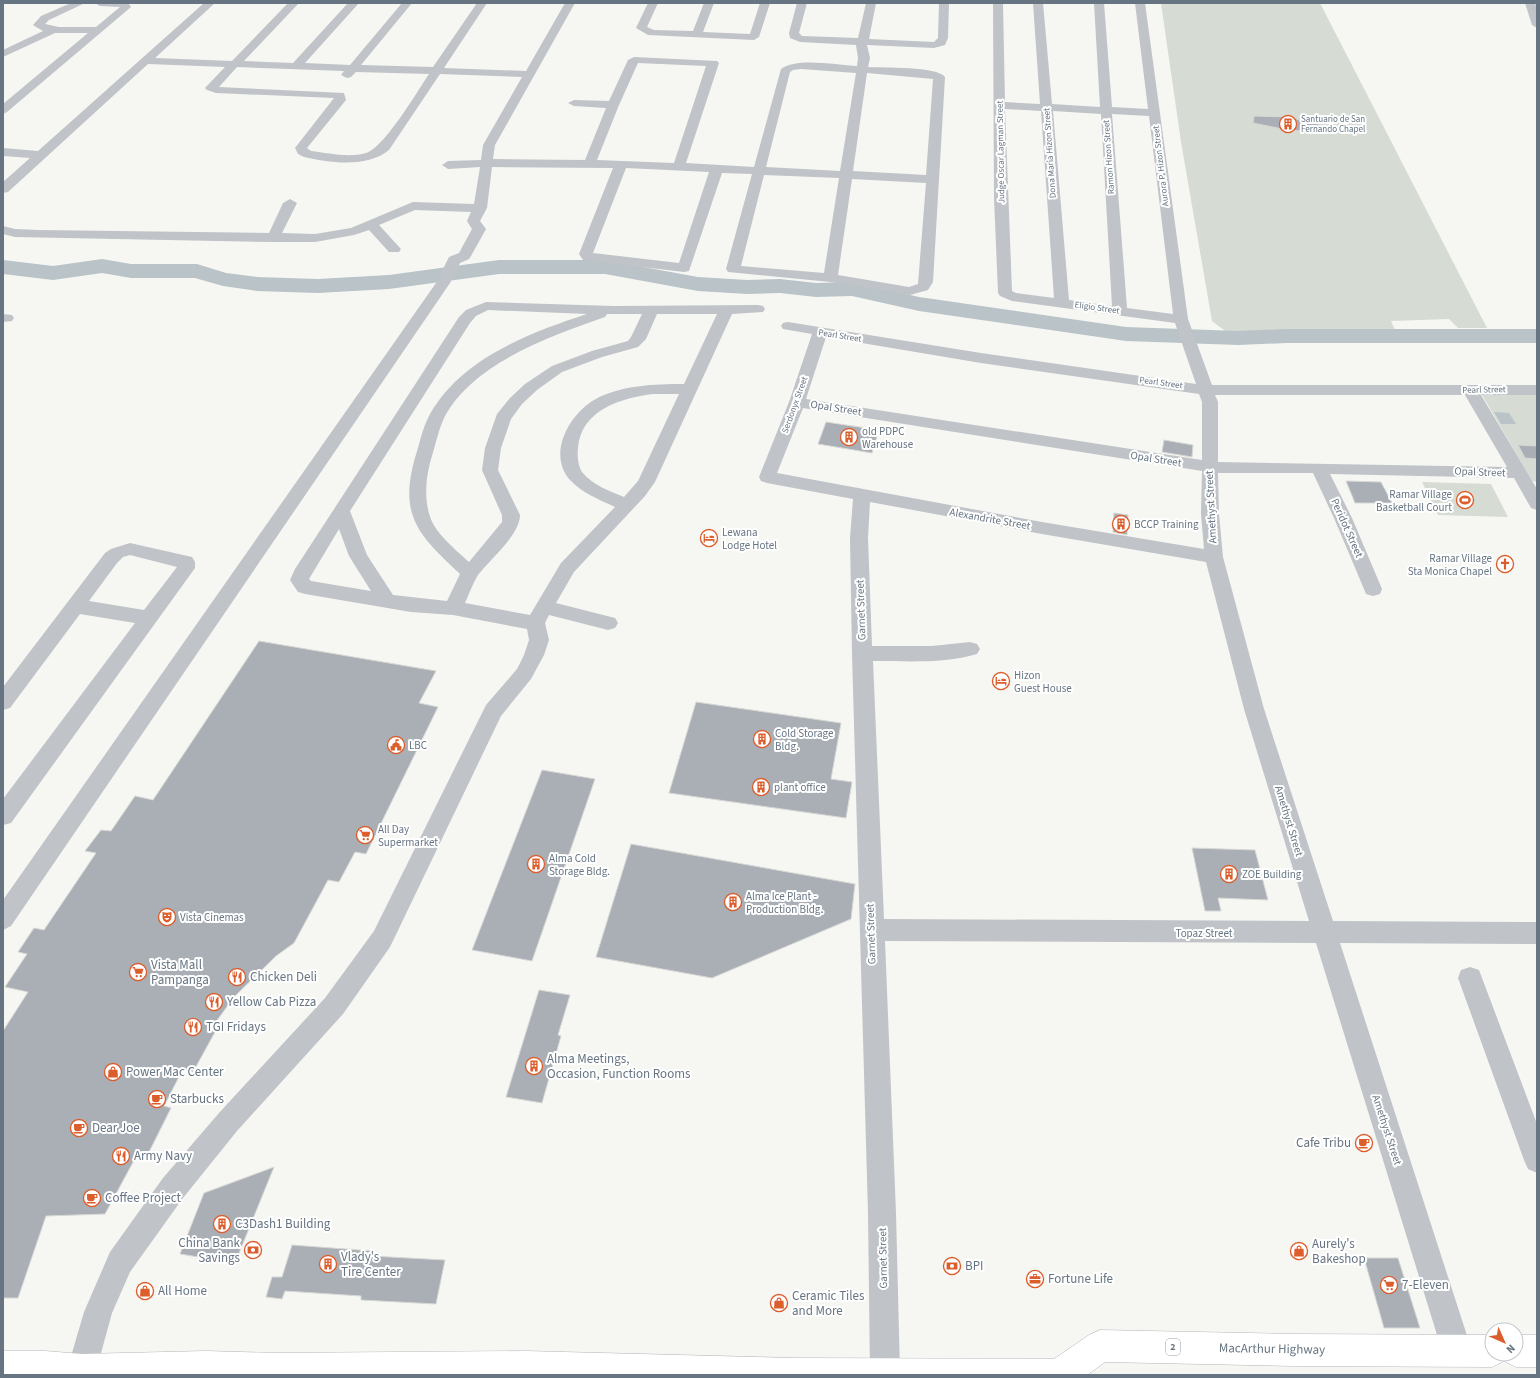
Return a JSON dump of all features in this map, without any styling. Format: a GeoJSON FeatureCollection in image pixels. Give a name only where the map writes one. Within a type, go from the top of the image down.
{"type":"FeatureCollection","features":[{"type":"Feature","properties":{"kind":"highway","name":"MacArthur Highway"},"geometry":{"type":"LineString","coordinates":[[3,1367],[45,1367],[82,1370],[205,1371],[276,1368],[525,1367],[795,1374],[885,1373],[1061,1375],[1100,1346],[1294,1350],[1484,1351]]}},
{"type":"Feature","properties":{"kind":"highway"},"geometry":{"type":"LineString","coordinates":[[1524,1351],[1537,1351]]}},
{"type":"Feature","properties":{"kind":"street"},"geometry":{"type":"LineString","coordinates":[[80,3],[45,18],[38,25],[42,28],[99,30]]}},
{"type":"Feature","properties":{"kind":"street"},"geometry":{"type":"LineString","coordinates":[[4,107],[126,7],[123,4],[100,3]]}},
{"type":"Feature","properties":{"kind":"street"},"geometry":{"type":"LineString","coordinates":[[3,189],[210,3]]}},
{"type":"Feature","properties":{"kind":"street"},"geometry":{"type":"LineString","coordinates":[[294,3],[211,88],[216,90],[337,94],[342,97],[301,148],[302,151],[308,154],[368,158],[381,152],[385,147],[482,3]]}},
{"type":"Feature","properties":{"kind":"street"},"geometry":{"type":"LineString","coordinates":[[296,66],[354,3]]}},
{"type":"Feature","properties":{"kind":"street"},"geometry":{"type":"LineString","coordinates":[[332,93],[407,3]]}},
{"type":"Feature","properties":{"kind":"street"},"geometry":{"type":"LineString","coordinates":[[3,920],[449,271],[464,256],[474,240],[479,229],[474,221],[480,208],[485,186],[486,163],[489,145],[570,3]]}},
{"type":"Feature","properties":{"kind":"street"},"geometry":{"type":"LineString","coordinates":[[653,3],[641,28],[642,30],[652,33],[754,37],[764,3]]}},
{"type":"Feature","properties":{"kind":"street"},"geometry":{"type":"LineString","coordinates":[[697,34],[709,3]]}},
{"type":"Feature","properties":{"kind":"street"},"geometry":{"type":"LineString","coordinates":[[802,3],[794,36],[805,39],[939,45],[943,38],[944,3]]}},
{"type":"Feature","properties":{"kind":"street"},"geometry":{"type":"LineString","coordinates":[[830,278],[864,58],[861,44],[863,42],[871,3]]}},
{"type":"Feature","properties":{"kind":"street","name":"Judge Oscar Lagman Street"},"geometry":{"type":"LineString","coordinates":[[998,3],[1005,293],[1012,297]]}},
{"type":"Feature","properties":{"kind":"street","name":"Dona Maria Hizon Street"},"geometry":{"type":"LineString","coordinates":[[1038,3],[1062,304]]}},
{"type":"Feature","properties":{"kind":"street","name":"Ramon Hizon Street"},"geometry":{"type":"LineString","coordinates":[[1099,3],[1105,110],[1120,312]]}},
{"type":"Feature","properties":{"kind":"street","name":"Aurora P. Hizon Street"},"geometry":{"type":"LineString","coordinates":[[1140,3],[1183,324]]}},
{"type":"Feature","properties":{"kind":"street"},"geometry":{"type":"LineString","coordinates":[[1530,3],[1537,25]]}},
{"type":"Feature","properties":{"kind":"street"},"geometry":{"type":"LineString","coordinates":[[3,54],[55,29]]}},
{"type":"Feature","properties":{"kind":"street"},"geometry":{"type":"LineString","coordinates":[[590,163],[613,105],[634,60],[713,63],[679,166]]}},
{"type":"Feature","properties":{"kind":"street"},"geometry":{"type":"LineString","coordinates":[[144,61],[529,74]]}},
{"type":"Feature","properties":{"kind":"street"},"geometry":{"type":"LineString","coordinates":[[785,65],[862,70],[931,74],[939,77],[926,282],[923,287],[910,291],[830,278],[733,269],[760,170],[785,71],[785,65]]}},
{"type":"Feature","properties":{"kind":"street"},"geometry":{"type":"LineString","coordinates":[[574,103],[613,105]]}},
{"type":"Feature","properties":{"kind":"street"},"geometry":{"type":"LineString","coordinates":[[1000,105],[1154,113]]}},
{"type":"Feature","properties":{"kind":"street"},"geometry":{"type":"LineString","coordinates":[[3,152],[40,155]]}},
{"type":"Feature","properties":{"kind":"street"},"geometry":{"type":"LineString","coordinates":[[448,165],[486,163],[590,163],[932,179]]}},
{"type":"Feature","properties":{"kind":"street"},"geometry":{"type":"LineString","coordinates":[[621,164],[590,242],[586,254],[588,258],[684,268],[717,168]]}},
{"type":"Feature","properties":{"kind":"street"},"geometry":{"type":"LineString","coordinates":[[273,238],[290,203]]}},
{"type":"Feature","properties":{"kind":"street"},"geometry":{"type":"LineString","coordinates":[[3,230],[15,233],[38,234],[273,238],[326,237],[354,231],[413,206],[480,208]]}},
{"type":"Feature","properties":{"kind":"street"},"geometry":{"type":"LineString","coordinates":[[371,224],[394,249]]}},
{"type":"Feature","properties":{"kind":"street","name":"Eligio Street"},"geometry":{"type":"LineString","coordinates":[[1012,297],[1120,312],[1183,324]]}},
{"type":"Feature","properties":{"kind":"street"},"geometry":{"type":"LineString","coordinates":[[608,623],[540,615],[411,605],[305,587],[300,580],[301,574],[471,313],[486,306],[614,310],[758,309]]}},
{"type":"Feature","properties":{"kind":"street"},"geometry":{"type":"LineString","coordinates":[[453,608],[470,573],[507,529],[511,522],[511,515],[490,470],[493,448],[503,418],[516,400],[531,387],[557,369],[597,354],[633,344],[638,339],[652,309]]}},
{"type":"Feature","properties":{"kind":"street"},"geometry":{"type":"LineString","coordinates":[[470,573],[427,529],[416,490],[419,467],[438,414],[457,390],[484,366],[538,337],[565,326],[614,310]]}},
{"type":"Feature","properties":{"kind":"street"},"geometry":{"type":"LineString","coordinates":[[82,1370],[98,1312],[120,1262],[173,1188],[228,1122],[334,1006],[382,939],[493,711],[524,674],[534,655],[539,640],[540,615],[567,568],[646,482],[726,310]]}},
{"type":"Feature","properties":{"kind":"street","name":"Amethyst Street"},"geometry":{"type":"LineString","coordinates":[[1183,324],[1206,390],[1211,416],[1209,468],[1210,514],[1214,557],[1254,709],[1458,1351]]}},
{"type":"Feature","properties":{"kind":"street","name":"Pearl Street"},"geometry":{"type":"LineString","coordinates":[[788,326],[820,333],[1206,390],[1537,390]]}},
{"type":"Feature","properties":{"kind":"street","name":"Serdonyx Street"},"geometry":{"type":"LineString","coordinates":[[767,477],[797,402],[820,333]]}},
{"type":"Feature","properties":{"kind":"street"},"geometry":{"type":"LineString","coordinates":[[626,505],[593,490],[575,475],[570,459],[569,447],[575,427],[584,416],[599,404],[625,393],[648,388],[688,389]]}},
{"type":"Feature","properties":{"kind":"street"},"geometry":{"type":"LineString","coordinates":[[1471,391],[1537,504]]}},
{"type":"Feature","properties":{"kind":"street","name":"Opal Street"},"geometry":{"type":"LineString","coordinates":[[797,402],[1209,468],[1319,468],[1519,473]]}},
{"type":"Feature","properties":{"kind":"street"},"geometry":{"type":"LineString","coordinates":[[407,410],[438,414]]}},
{"type":"Feature","properties":{"kind":"street","name":"Peridot Street"},"geometry":{"type":"LineString","coordinates":[[1319,468],[1344,518],[1373,589]]}},
{"type":"Feature","properties":{"kind":"street","name":"Alexandrite Street"},"geometry":{"type":"LineString","coordinates":[[767,477],[1042,528],[1214,557]]}},
{"type":"Feature","properties":{"kind":"street","name":"Garnet Street"},"geometry":{"type":"LineString","coordinates":[[862,495],[859,538],[862,654],[882,1213],[885,1373]]}},
{"type":"Feature","properties":{"kind":"street"},"geometry":{"type":"LineString","coordinates":[[342,512],[358,556],[387,601]]}},
{"type":"Feature","properties":{"kind":"street"},"geometry":{"type":"LineString","coordinates":[[3,702],[111,558],[117,553],[130,549],[183,560],[186,562],[186,568],[3,816]]}},
{"type":"Feature","properties":{"kind":"street"},"geometry":{"type":"LineString","coordinates":[[75,606],[149,618]]}},
{"type":"Feature","properties":{"kind":"street"},"geometry":{"type":"LineString","coordinates":[[862,654],[932,653],[970,649]]}},
{"type":"Feature","properties":{"kind":"street","name":"Topaz Street"},"geometry":{"type":"LineString","coordinates":[[871,930],[1537,933]]}},
{"type":"Feature","properties":{"kind":"street"},"geometry":{"type":"LineString","coordinates":[[1470,978],[1537,1160]]}},
{"type":"Feature","properties":{"kind":"shaded area"},"geometry":{"type":"Polygon","coordinates":[[[1161,3],[1320,3],[1487,328],[1458,328],[1449,319],[1391,321],[1395,330],[1232,336],[1212,321],[1181,142],[1161,3]]]}},
{"type":"Feature","properties":{"kind":"shaded area"},"geometry":{"type":"Polygon","coordinates":[[[1481,393],[1537,394],[1537,482],[1532,481],[1481,393]]]}},
{"type":"Feature","properties":{"kind":"shaded area"},"geometry":{"type":"Polygon","coordinates":[[[1494,412],[1509,413],[1516,424],[1501,424],[1494,412]]]}},
{"type":"Feature","properties":{"kind":"shaded area","name":"Ramar Village Basketball Court"},"geometry":{"type":"Polygon","coordinates":[[[1422,482],[1491,484],[1508,517],[1438,515],[1422,482]]]}},
{"type":"Feature","properties":{"kind":"building"},"geometry":{"type":"Polygon","coordinates":[[[1254,116],[1288,117],[1322,125],[1321,132],[1287,130],[1253,123],[1254,116]]]}},
{"type":"Feature","properties":{"kind":"building","name":"old PDPC Warehouse"},"geometry":{"type":"Polygon","coordinates":[[[826,422],[879,430],[872,453],[818,444],[826,422]]]}},
{"type":"Feature","properties":{"kind":"building"},"geometry":{"type":"Polygon","coordinates":[[[1164,440],[1193,445],[1192,457],[1162,452],[1164,440]]]}},
{"type":"Feature","properties":{"kind":"building"},"geometry":{"type":"Polygon","coordinates":[[[1518,445],[1537,446],[1537,459],[1525,458],[1518,445]]]}},
{"type":"Feature","properties":{"kind":"building"},"geometry":{"type":"Polygon","coordinates":[[[1346,481],[1381,482],[1392,503],[1355,503],[1346,481]]]}},
{"type":"Feature","properties":{"kind":"building","name":"BCCP Training"},"geometry":{"type":"Polygon","coordinates":[[[1114,513],[1128,515],[1127,535],[1113,532],[1114,513]]]}},
{"type":"Feature","properties":{"kind":"building","name":"Vista Mall Pampanga"},"geometry":{"type":"Polygon","coordinates":[[[259,641],[436,671],[419,703],[438,707],[366,854],[355,852],[339,882],[328,880],[294,943],[276,956],[234,997],[210,1030],[215,1032],[193,1072],[183,1069],[164,1106],[171,1108],[148,1154],[138,1153],[105,1214],[46,1216],[18,1298],[3,1298],[3,1031],[28,992],[5,987],[27,954],[18,952],[34,928],[44,930],[96,853],[85,851],[101,830],[111,831],[135,796],[153,800],[259,641]]]}},
{"type":"Feature","properties":{"kind":"building"},"geometry":{"type":"Polygon","coordinates":[[[696,702],[841,723],[831,779],[852,782],[846,818],[669,793],[696,702]]]}},
{"type":"Feature","properties":{"kind":"building","name":"Alma Cold Storage Bldg."},"geometry":{"type":"Polygon","coordinates":[[[542,770],[595,779],[532,961],[472,950],[542,770]]]}},
{"type":"Feature","properties":{"kind":"building","name":"Alma Ice Plant - Production Bldg."},"geometry":{"type":"Polygon","coordinates":[[[631,844],[855,884],[851,919],[712,978],[596,957],[631,844]]]}},
{"type":"Feature","properties":{"kind":"building","name":"ZOE Building"},"geometry":{"type":"Polygon","coordinates":[[[1192,848],[1255,850],[1268,900],[1218,898],[1221,911],[1205,911],[1192,848]]]}},
{"type":"Feature","properties":{"kind":"building","name":"Alma Meetings, Occasion, Function Rooms"},"geometry":{"type":"Polygon","coordinates":[[[539,990],[570,995],[558,1035],[561,1036],[542,1103],[506,1097],[539,990]]]}},
{"type":"Feature","properties":{"kind":"building","name":"C3Dash1 Building"},"geometry":{"type":"Polygon","coordinates":[[[274,1167],[235,1263],[180,1254],[204,1193],[274,1167]]]}},
{"type":"Feature","properties":{"kind":"building"},"geometry":{"type":"Polygon","coordinates":[[[292,1245],[373,1251],[371,1256],[445,1260],[436,1304],[361,1300],[361,1296],[285,1291],[282,1299],[266,1297],[272,1277],[282,1277],[292,1245]]]}},
{"type":"Feature","properties":{"kind":"building","name":"7-Eleven"},"geometry":{"type":"Polygon","coordinates":[[[1364,1258],[1398,1258],[1420,1328],[1384,1328],[1364,1258]]]}},
{"type":"Feature","properties":{"kind":"waterway"},"geometry":{"type":"LineString","coordinates":[[3,267],[53,273],[102,266],[131,271],[197,271],[223,279],[257,284],[318,286],[389,282],[499,267],[605,267],[698,284],[747,287],[780,286],[816,290],[852,289],[919,304],[1126,334],[1238,338],[1286,336],[1537,336]]}},
{"type":"Feature","properties":{"kind":"place","name":"Santuario de San Fernando Chapel"},"geometry":{"type":"Point","coordinates":[1288,124]}},
{"type":"Feature","properties":{"kind":"place","name":"old PDPC Warehouse"},"geometry":{"type":"Point","coordinates":[849,437]}},
{"type":"Feature","properties":{"kind":"place","name":"Ramar Village Basketball Court"},"geometry":{"type":"Point","coordinates":[1465,500]}},
{"type":"Feature","properties":{"kind":"place","name":"BCCP Training"},"geometry":{"type":"Point","coordinates":[1121,524]}},
{"type":"Feature","properties":{"kind":"place","name":"Lewana Lodge Hotel"},"geometry":{"type":"Point","coordinates":[709,538]}},
{"type":"Feature","properties":{"kind":"place","name":"Ramar Village Sta Monica Chapel"},"geometry":{"type":"Point","coordinates":[1505,564]}},
{"type":"Feature","properties":{"kind":"place","name":"Hizon Guest House"},"geometry":{"type":"Point","coordinates":[1001,681]}},
{"type":"Feature","properties":{"kind":"place","name":"Cold Storage Bldg."},"geometry":{"type":"Point","coordinates":[762,739]}},
{"type":"Feature","properties":{"kind":"place","name":"LBC"},"geometry":{"type":"Point","coordinates":[396,745]}},
{"type":"Feature","properties":{"kind":"place","name":"plant office"},"geometry":{"type":"Point","coordinates":[761,787]}},
{"type":"Feature","properties":{"kind":"place","name":"All Day Supermarket"},"geometry":{"type":"Point","coordinates":[365,835]}},
{"type":"Feature","properties":{"kind":"place","name":"Alma Cold Storage Bldg."},"geometry":{"type":"Point","coordinates":[536,864]}},
{"type":"Feature","properties":{"kind":"place","name":"ZOE Building"},"geometry":{"type":"Point","coordinates":[1229,874]}},
{"type":"Feature","properties":{"kind":"place","name":"Alma Ice Plant - Production Bldg."},"geometry":{"type":"Point","coordinates":[733,902]}},
{"type":"Feature","properties":{"kind":"place","name":"Vista Cinemas"},"geometry":{"type":"Point","coordinates":[167,917]}},
{"type":"Feature","properties":{"kind":"place","name":"Vista Mall Pampanga"},"geometry":{"type":"Point","coordinates":[138,972]}},
{"type":"Feature","properties":{"kind":"place","name":"Chicken Deli"},"geometry":{"type":"Point","coordinates":[237,977]}},
{"type":"Feature","properties":{"kind":"place","name":"Yellow Cab Pizza"},"geometry":{"type":"Point","coordinates":[214,1002]}},
{"type":"Feature","properties":{"kind":"place","name":"TGI Fridays"},"geometry":{"type":"Point","coordinates":[193,1027]}},
{"type":"Feature","properties":{"kind":"place","name":"Alma Meetings, Occasion, Function Rooms"},"geometry":{"type":"Point","coordinates":[534,1066]}},
{"type":"Feature","properties":{"kind":"place","name":"Power Mac Center"},"geometry":{"type":"Point","coordinates":[113,1072]}},
{"type":"Feature","properties":{"kind":"place","name":"Starbucks"},"geometry":{"type":"Point","coordinates":[157,1099]}},
{"type":"Feature","properties":{"kind":"place","name":"Dear Joe"},"geometry":{"type":"Point","coordinates":[79,1128]}},
{"type":"Feature","properties":{"kind":"place","name":"Cafe Tribu"},"geometry":{"type":"Point","coordinates":[1364,1143]}},
{"type":"Feature","properties":{"kind":"place","name":"Army Navy"},"geometry":{"type":"Point","coordinates":[121,1156]}},
{"type":"Feature","properties":{"kind":"place","name":"Coffee Project"},"geometry":{"type":"Point","coordinates":[92,1198]}},
{"type":"Feature","properties":{"kind":"place","name":"C3Dash1 Building"},"geometry":{"type":"Point","coordinates":[222,1224]}},
{"type":"Feature","properties":{"kind":"place","name":"China Bank Savings"},"geometry":{"type":"Point","coordinates":[253,1250]}},
{"type":"Feature","properties":{"kind":"place","name":"Aurely's Bakeshop"},"geometry":{"type":"Point","coordinates":[1299,1251]}},
{"type":"Feature","properties":{"kind":"place","name":"Vlady's Tire Center"},"geometry":{"type":"Point","coordinates":[328,1264]}},
{"type":"Feature","properties":{"kind":"place","name":"BPI"},"geometry":{"type":"Point","coordinates":[952,1266]}},
{"type":"Feature","properties":{"kind":"place","name":"Fortune Life"},"geometry":{"type":"Point","coordinates":[1035,1279]}},
{"type":"Feature","properties":{"kind":"place","name":"7-Eleven"},"geometry":{"type":"Point","coordinates":[1389,1285]}},
{"type":"Feature","properties":{"kind":"place","name":"All Home"},"geometry":{"type":"Point","coordinates":[145,1291]}},
{"type":"Feature","properties":{"kind":"place","name":"Ceramic Tiles and More"},"geometry":{"type":"Point","coordinates":[779,1303]}}]}
